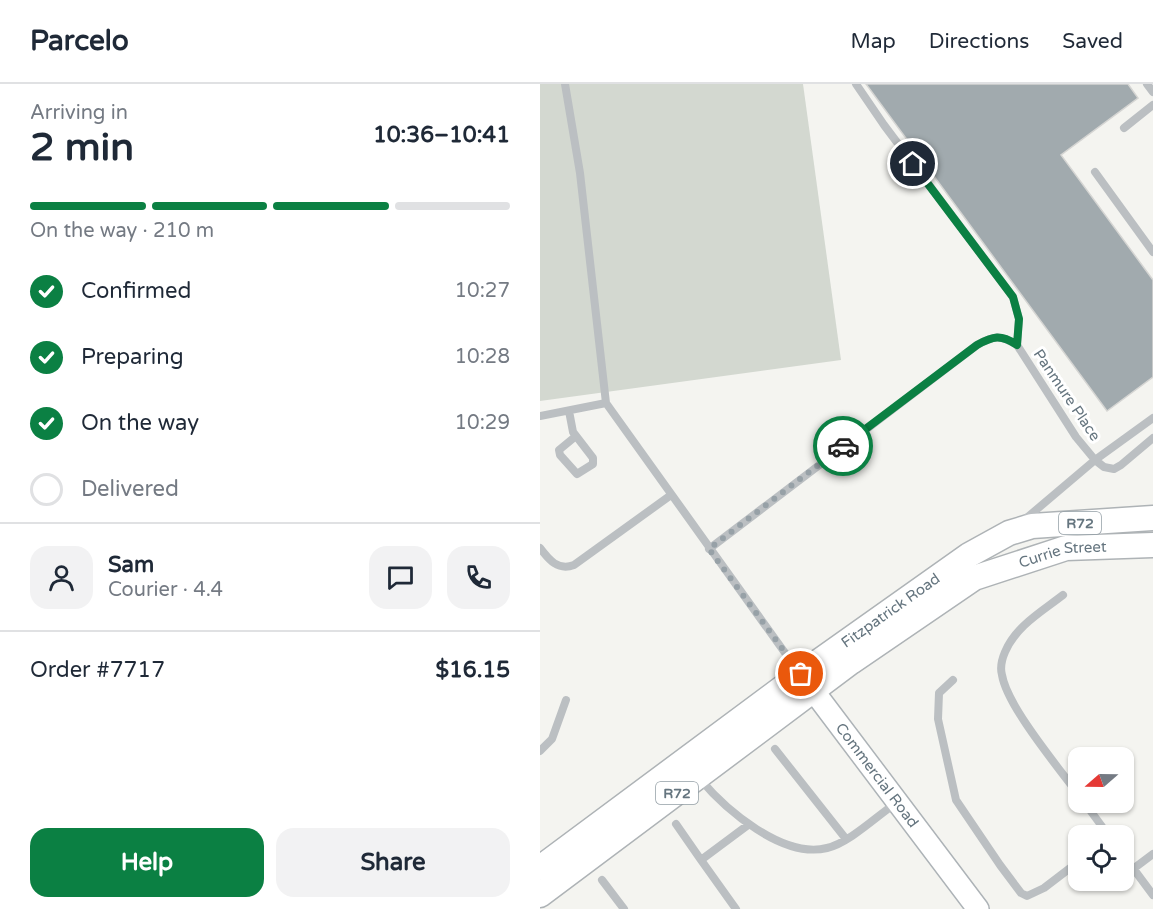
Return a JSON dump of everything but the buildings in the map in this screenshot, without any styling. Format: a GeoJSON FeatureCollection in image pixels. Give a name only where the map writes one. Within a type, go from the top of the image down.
{"type":"FeatureCollection","features":[{"type":"Feature","properties":{"kind":"main road","name":"Currie Street"},"geometry":{"type":"LineString","coordinates":[[1009,533],[1032,526],[1153,518]]}},
{"type":"Feature","properties":{"kind":"main road","name":"Fitzpatrick Road"},"geometry":{"type":"LineString","coordinates":[[544,883],[807,683],[969,555],[1009,533]]}},
{"type":"Feature","properties":{"kind":"main road","name":"Currie Street"},"geometry":{"type":"LineString","coordinates":[[974,578],[1066,548],[1153,544]]}},
{"type":"Feature","properties":{"kind":"main road","name":"Fitzpatrick Road"},"geometry":{"type":"LineString","coordinates":[[544,883],[698,777],[807,683],[851,662],[974,578]]}},
{"type":"Feature","properties":{"kind":"main road"},"geometry":{"type":"LineString","coordinates":[[540,908],[544,883]]}},
{"type":"Feature","properties":{"kind":"street","name":"Commercial Road"},"geometry":{"type":"LineString","coordinates":[[807,683],[978,909]]}},
{"type":"Feature","properties":{"kind":"lane"},"geometry":{"type":"LineString","coordinates":[[540,416],[606,403],[580,173],[566,84]]}},
{"type":"Feature","properties":{"kind":"lane","name":"Panmure Place"},"geometry":{"type":"LineString","coordinates":[[856,84],[1013,297],[1019,319],[1017,345]]}},
{"type":"Feature","properties":{"kind":"lane"},"geometry":{"type":"LineString","coordinates":[[1147,84],[1153,92]]}},
{"type":"Feature","properties":{"kind":"lane"},"geometry":{"type":"LineString","coordinates":[[1124,128],[1153,105]]}},
{"type":"Feature","properties":{"kind":"lane"},"geometry":{"type":"LineString","coordinates":[[1095,172],[1153,252]]}},
{"type":"Feature","properties":{"kind":"lane","name":"Panmure Place"},"geometry":{"type":"LineString","coordinates":[[709,549],[977,345],[991,337],[1007,338],[1017,345],[1076,437],[1095,460]]}},
{"type":"Feature","properties":{"kind":"lane","name":"Commercial Road"},"geometry":{"type":"LineString","coordinates":[[606,403],[807,683]]}},
{"type":"Feature","properties":{"kind":"lane"},"geometry":{"type":"LineString","coordinates":[[569,411],[572,429],[594,461],[577,474],[560,455],[559,450],[576,436]]}},
{"type":"Feature","properties":{"kind":"lane","name":"Fitzpatrick Road"},"geometry":{"type":"LineString","coordinates":[[1009,533],[1095,460],[1153,418]]}},
{"type":"Feature","properties":{"kind":"lane"},"geometry":{"type":"LineString","coordinates":[[1095,460],[1104,467],[1114,469],[1153,438]]}},
{"type":"Feature","properties":{"kind":"lane"},"geometry":{"type":"LineString","coordinates":[[540,548],[554,565],[567,567],[574,565],[671,495]]}},
{"type":"Feature","properties":{"kind":"lane"},"geometry":{"type":"LineString","coordinates":[[1063,595],[1025,623],[1013,638],[1001,664],[1009,696],[1068,780]]}},
{"type":"Feature","properties":{"kind":"lane"},"geometry":{"type":"LineString","coordinates":[[953,680],[939,693],[938,719],[956,800],[1021,893],[1027,896],[1033,895],[1068,870]]}},
{"type":"Feature","properties":{"kind":"lane"},"geometry":{"type":"LineString","coordinates":[[540,751],[552,740],[566,700]]}},
{"type":"Feature","properties":{"kind":"lane"},"geometry":{"type":"LineString","coordinates":[[775,749],[846,839]]}},
{"type":"Feature","properties":{"kind":"lane"},"geometry":{"type":"LineString","coordinates":[[698,777],[713,795],[748,825],[792,846],[815,850],[829,848],[846,839],[897,802]]}},
{"type":"Feature","properties":{"kind":"lane"},"geometry":{"type":"LineString","coordinates":[[676,824],[736,909]]}},
{"type":"Feature","properties":{"kind":"lane"},"geometry":{"type":"LineString","coordinates":[[701,860],[748,825]]}},
{"type":"Feature","properties":{"kind":"lane"},"geometry":{"type":"LineString","coordinates":[[1134,868],[1153,854]]}},
{"type":"Feature","properties":{"kind":"lane"},"geometry":{"type":"LineString","coordinates":[[1134,870],[1153,895]]}},
{"type":"Feature","properties":{"kind":"lane"},"geometry":{"type":"LineString","coordinates":[[602,879],[624,909]]}},
{"type":"Feature","properties":{"kind":"shaded area"},"geometry":{"type":"Polygon","coordinates":[[[540,84],[803,84],[841,360],[540,401],[540,84]]]}},
{"type":"Feature","properties":{"kind":"way so far"},"geometry":{"type":"LineString","coordinates":[[801,674],[709,549],[843,446]]}},
{"type":"Feature","properties":{"kind":"route"},"geometry":{"type":"LineString","coordinates":[[843,446],[977,345],[991,337],[1007,338],[1017,345],[1019,319],[1013,297],[913,164]]}}]}
